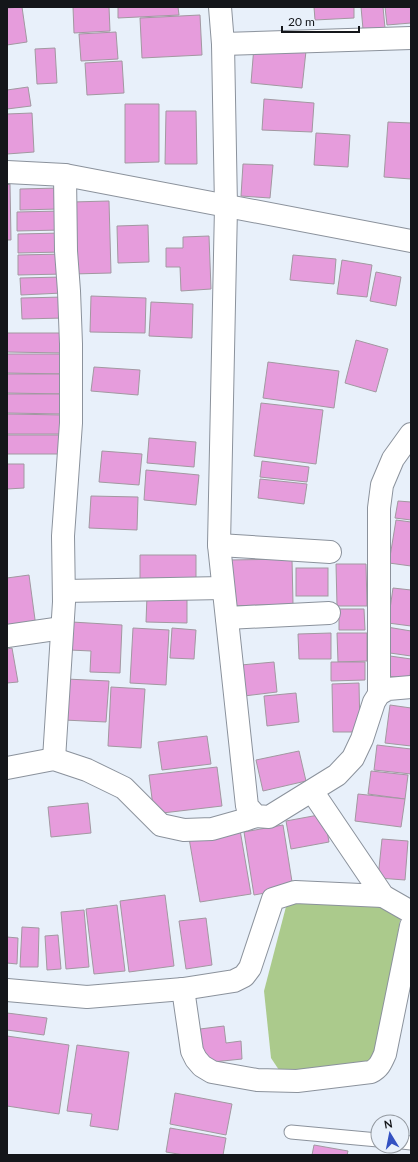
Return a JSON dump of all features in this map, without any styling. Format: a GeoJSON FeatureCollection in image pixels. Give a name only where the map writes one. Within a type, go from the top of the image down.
{"type":"FeatureCollection","features":[{"type":"Feature","properties":{"kind":"street"},"geometry":{"type":"LineString","coordinates":[[220,7],[223,44],[226,207],[219,545],[247,806],[256,816]]}},
{"type":"Feature","properties":{"kind":"street"},"geometry":{"type":"LineString","coordinates":[[223,44],[411,38]]}},
{"type":"Feature","properties":{"kind":"street"},"geometry":{"type":"LineString","coordinates":[[7,172],[65,175],[226,207],[411,241]]}},
{"type":"Feature","properties":{"kind":"street"},"geometry":{"type":"LineString","coordinates":[[54,759],[64,591],[63,536],[70,423],[71,352],[66,251],[65,175]]}},
{"type":"Feature","properties":{"kind":"street"},"geometry":{"type":"LineString","coordinates":[[379,694],[381,493],[382,485],[393,459],[411,434]]}},
{"type":"Feature","properties":{"kind":"street"},"geometry":{"type":"LineString","coordinates":[[219,545],[330,552]]}},
{"type":"Feature","properties":{"kind":"street"},"geometry":{"type":"LineString","coordinates":[[64,591],[223,588]]}},
{"type":"Feature","properties":{"kind":"street"},"geometry":{"type":"LineString","coordinates":[[227,618],[329,613]]}},
{"type":"Feature","properties":{"kind":"street"},"geometry":{"type":"LineString","coordinates":[[7,636],[62,628]]}},
{"type":"Feature","properties":{"kind":"street"},"geometry":{"type":"LineString","coordinates":[[7,768],[54,759],[87,770],[124,788],[161,825],[184,830],[212,829],[256,816],[269,817],[337,775],[353,758],[362,739],[374,702],[379,694],[388,689],[411,687]]}},
{"type":"Feature","properties":{"kind":"street"},"geometry":{"type":"LineString","coordinates":[[312,791],[383,896],[411,912]]}},
{"type":"Feature","properties":{"kind":"street"},"geometry":{"type":"LineString","coordinates":[[7,990],[87,997],[183,989],[234,981],[244,976],[250,968],[273,899],[295,892],[383,896]]}},
{"type":"Feature","properties":{"kind":"street"},"geometry":{"type":"LineString","coordinates":[[183,989],[192,1051],[202,1066],[212,1072],[257,1080],[284,1081],[370,1072],[376,1069],[381,1063],[385,1054],[411,926]]}},
{"type":"Feature","properties":{"kind":"lane"},"geometry":{"type":"LineString","coordinates":[[291,1132],[370,1139]]}},
{"type":"Feature","properties":{"kind":"green space"},"geometry":{"type":"Polygon","coordinates":[[[288,899],[395,902],[402,910],[374,1065],[283,1076],[271,1058],[264,991],[288,899]]]}},
{"type":"Feature","properties":{"kind":"building"},"geometry":{"type":"Polygon","coordinates":[[[22,7],[27,42],[7,45],[7,8],[22,7]]]}},
{"type":"Feature","properties":{"kind":"building"},"geometry":{"type":"Polygon","coordinates":[[[73,7],[109,7],[110,31],[74,33],[73,7]]]}},
{"type":"Feature","properties":{"kind":"building"},"geometry":{"type":"Polygon","coordinates":[[[118,7],[178,7],[179,15],[118,18],[118,7]]]}},
{"type":"Feature","properties":{"kind":"building"},"geometry":{"type":"Polygon","coordinates":[[[314,7],[354,7],[354,18],[315,20],[314,7]]]}},
{"type":"Feature","properties":{"kind":"building"},"geometry":{"type":"Polygon","coordinates":[[[361,7],[383,7],[385,28],[363,29],[361,7]]]}},
{"type":"Feature","properties":{"kind":"building"},"geometry":{"type":"Polygon","coordinates":[[[385,7],[411,7],[411,23],[387,25],[385,7]]]}},
{"type":"Feature","properties":{"kind":"building"},"geometry":{"type":"Polygon","coordinates":[[[200,15],[202,55],[142,58],[140,18],[200,15]]]}},
{"type":"Feature","properties":{"kind":"building"},"geometry":{"type":"Polygon","coordinates":[[[116,32],[118,59],[81,61],[79,34],[116,32]]]}},
{"type":"Feature","properties":{"kind":"building"},"geometry":{"type":"Polygon","coordinates":[[[254,46],[306,51],[302,88],[251,83],[254,46]]]}},
{"type":"Feature","properties":{"kind":"building"},"geometry":{"type":"Polygon","coordinates":[[[55,48],[57,83],[37,84],[35,49],[55,48]]]}},
{"type":"Feature","properties":{"kind":"building"},"geometry":{"type":"Polygon","coordinates":[[[122,61],[124,93],[87,95],[85,63],[122,61]]]}},
{"type":"Feature","properties":{"kind":"building"},"geometry":{"type":"Polygon","coordinates":[[[28,87],[31,106],[7,109],[7,90],[28,87]]]}},
{"type":"Feature","properties":{"kind":"building"},"geometry":{"type":"Polygon","coordinates":[[[264,99],[314,103],[312,132],[262,130],[264,99]]]}},
{"type":"Feature","properties":{"kind":"building"},"geometry":{"type":"Polygon","coordinates":[[[125,104],[159,104],[159,162],[125,163],[125,104]]]}},
{"type":"Feature","properties":{"kind":"building"},"geometry":{"type":"Polygon","coordinates":[[[166,111],[196,111],[197,164],[165,164],[166,111]]]}},
{"type":"Feature","properties":{"kind":"building"},"geometry":{"type":"Polygon","coordinates":[[[32,113],[34,152],[7,154],[7,114],[32,113]]]}},
{"type":"Feature","properties":{"kind":"building"},"geometry":{"type":"Polygon","coordinates":[[[388,122],[411,123],[411,179],[384,177],[388,122]]]}},
{"type":"Feature","properties":{"kind":"building"},"geometry":{"type":"Polygon","coordinates":[[[316,133],[350,135],[348,167],[314,165],[316,133]]]}},
{"type":"Feature","properties":{"kind":"building"},"geometry":{"type":"Polygon","coordinates":[[[243,164],[273,165],[270,198],[241,196],[243,164]]]}},
{"type":"Feature","properties":{"kind":"building"},"geometry":{"type":"Polygon","coordinates":[[[10,184],[11,240],[7,240],[7,185],[10,184]]]}},
{"type":"Feature","properties":{"kind":"building"},"geometry":{"type":"Polygon","coordinates":[[[58,188],[58,209],[20,210],[20,189],[58,188]]]}},
{"type":"Feature","properties":{"kind":"building"},"geometry":{"type":"Polygon","coordinates":[[[109,201],[111,273],[73,274],[72,202],[109,201]]]}},
{"type":"Feature","properties":{"kind":"building"},"geometry":{"type":"Polygon","coordinates":[[[61,211],[61,230],[17,231],[17,212],[61,211]]]}},
{"type":"Feature","properties":{"kind":"building"},"geometry":{"type":"Polygon","coordinates":[[[148,225],[149,262],[118,263],[117,226],[148,225]]]}},
{"type":"Feature","properties":{"kind":"building"},"geometry":{"type":"Polygon","coordinates":[[[62,233],[62,252],[18,253],[18,234],[62,233]]]}},
{"type":"Feature","properties":{"kind":"building"},"geometry":{"type":"Polygon","coordinates":[[[209,236],[211,289],[181,291],[180,267],[166,267],[166,248],[183,248],[183,237],[209,236]]]}},
{"type":"Feature","properties":{"kind":"building"},"geometry":{"type":"Polygon","coordinates":[[[64,254],[64,274],[18,275],[18,255],[64,254]]]}},
{"type":"Feature","properties":{"kind":"building"},"geometry":{"type":"Polygon","coordinates":[[[293,255],[336,259],[334,284],[290,280],[293,255]]]}},
{"type":"Feature","properties":{"kind":"building"},"geometry":{"type":"Polygon","coordinates":[[[342,260],[372,265],[367,297],[337,294],[342,260]]]}},
{"type":"Feature","properties":{"kind":"building"},"geometry":{"type":"Polygon","coordinates":[[[376,272],[401,277],[396,306],[370,301],[376,272]]]}},
{"type":"Feature","properties":{"kind":"building"},"geometry":{"type":"Polygon","coordinates":[[[62,277],[62,293],[21,295],[20,278],[62,277]]]}},
{"type":"Feature","properties":{"kind":"building"},"geometry":{"type":"Polygon","coordinates":[[[91,296],[146,298],[145,333],[90,332],[91,296]]]}},
{"type":"Feature","properties":{"kind":"building"},"geometry":{"type":"Polygon","coordinates":[[[64,297],[64,318],[22,319],[21,298],[64,297]]]}},
{"type":"Feature","properties":{"kind":"building"},"geometry":{"type":"Polygon","coordinates":[[[151,302],[193,304],[192,338],[149,336],[151,302]]]}},
{"type":"Feature","properties":{"kind":"building"},"geometry":{"type":"Polygon","coordinates":[[[7,333],[65,333],[65,353],[7,352],[7,333]]]}},
{"type":"Feature","properties":{"kind":"building"},"geometry":{"type":"Polygon","coordinates":[[[356,340],[388,349],[376,392],[345,383],[356,340]]]}},
{"type":"Feature","properties":{"kind":"building"},"geometry":{"type":"Polygon","coordinates":[[[7,354],[65,354],[64,374],[7,373],[7,354]]]}},
{"type":"Feature","properties":{"kind":"building"},"geometry":{"type":"Polygon","coordinates":[[[268,362],[339,371],[334,408],[263,398],[268,362]]]}},
{"type":"Feature","properties":{"kind":"building"},"geometry":{"type":"Polygon","coordinates":[[[94,367],[140,370],[138,395],[91,391],[94,367]]]}},
{"type":"Feature","properties":{"kind":"building"},"geometry":{"type":"Polygon","coordinates":[[[7,374],[64,374],[64,394],[7,393],[7,374]]]}},
{"type":"Feature","properties":{"kind":"building"},"geometry":{"type":"Polygon","coordinates":[[[7,394],[65,394],[64,414],[7,413],[7,394]]]}},
{"type":"Feature","properties":{"kind":"building"},"geometry":{"type":"Polygon","coordinates":[[[261,403],[323,410],[316,464],[254,456],[261,403]]]}},
{"type":"Feature","properties":{"kind":"building"},"geometry":{"type":"Polygon","coordinates":[[[7,414],[64,415],[64,434],[7,434],[7,414]]]}},
{"type":"Feature","properties":{"kind":"building"},"geometry":{"type":"Polygon","coordinates":[[[7,435],[65,435],[65,454],[7,454],[7,435]]]}},
{"type":"Feature","properties":{"kind":"building"},"geometry":{"type":"Polygon","coordinates":[[[149,438],[196,442],[194,467],[147,463],[149,438]]]}},
{"type":"Feature","properties":{"kind":"building"},"geometry":{"type":"Polygon","coordinates":[[[102,451],[142,454],[139,485],[99,482],[102,451]]]}},
{"type":"Feature","properties":{"kind":"building"},"geometry":{"type":"Polygon","coordinates":[[[262,461],[309,467],[307,482],[260,477],[262,461]]]}},
{"type":"Feature","properties":{"kind":"building"},"geometry":{"type":"Polygon","coordinates":[[[7,464],[24,464],[24,488],[7,489],[7,464]]]}},
{"type":"Feature","properties":{"kind":"building"},"geometry":{"type":"Polygon","coordinates":[[[146,470],[199,475],[196,505],[144,500],[146,470]]]}},
{"type":"Feature","properties":{"kind":"building"},"geometry":{"type":"Polygon","coordinates":[[[260,479],[307,484],[304,504],[258,498],[260,479]]]}},
{"type":"Feature","properties":{"kind":"building"},"geometry":{"type":"Polygon","coordinates":[[[91,496],[138,497],[137,530],[89,528],[91,496]]]}},
{"type":"Feature","properties":{"kind":"building"},"geometry":{"type":"Polygon","coordinates":[[[398,501],[411,502],[411,520],[395,518],[398,501]]]}},
{"type":"Feature","properties":{"kind":"building"},"geometry":{"type":"Polygon","coordinates":[[[396,520],[411,522],[411,566],[389,563],[396,520]]]}},
{"type":"Feature","properties":{"kind":"building"},"geometry":{"type":"Polygon","coordinates":[[[140,555],[196,555],[196,584],[140,583],[140,555]]]}},
{"type":"Feature","properties":{"kind":"building"},"geometry":{"type":"Polygon","coordinates":[[[292,559],[293,604],[229,606],[229,560],[292,559]]]}},
{"type":"Feature","properties":{"kind":"building"},"geometry":{"type":"Polygon","coordinates":[[[336,564],[366,564],[367,606],[337,606],[336,564]]]}},
{"type":"Feature","properties":{"kind":"building"},"geometry":{"type":"Polygon","coordinates":[[[296,568],[328,568],[328,596],[296,596],[296,568]]]}},
{"type":"Feature","properties":{"kind":"building"},"geometry":{"type":"Polygon","coordinates":[[[29,575],[36,627],[7,631],[7,578],[29,575]]]}},
{"type":"Feature","properties":{"kind":"building"},"geometry":{"type":"Polygon","coordinates":[[[393,588],[411,590],[411,626],[388,623],[393,588]]]}},
{"type":"Feature","properties":{"kind":"building"},"geometry":{"type":"Polygon","coordinates":[[[147,596],[187,596],[187,623],[146,622],[147,596]]]}},
{"type":"Feature","properties":{"kind":"building"},"geometry":{"type":"Polygon","coordinates":[[[339,609],[364,609],[365,630],[339,630],[339,609]]]}},
{"type":"Feature","properties":{"kind":"building"},"geometry":{"type":"Polygon","coordinates":[[[72,622],[122,625],[120,673],[90,672],[91,651],[70,650],[72,622]]]}},
{"type":"Feature","properties":{"kind":"building"},"geometry":{"type":"Polygon","coordinates":[[[387,627],[411,631],[411,656],[383,652],[387,627]]]}},
{"type":"Feature","properties":{"kind":"building"},"geometry":{"type":"Polygon","coordinates":[[[133,628],[169,630],[166,685],[130,683],[133,628]]]}},
{"type":"Feature","properties":{"kind":"building"},"geometry":{"type":"Polygon","coordinates":[[[172,628],[196,630],[194,659],[170,658],[172,628]]]}},
{"type":"Feature","properties":{"kind":"building"},"geometry":{"type":"Polygon","coordinates":[[[331,633],[331,659],[299,659],[298,634],[331,633]]]}},
{"type":"Feature","properties":{"kind":"building"},"geometry":{"type":"Polygon","coordinates":[[[337,633],[367,633],[367,661],[338,662],[337,633]]]}},
{"type":"Feature","properties":{"kind":"building"},"geometry":{"type":"Polygon","coordinates":[[[12,648],[18,682],[7,683],[7,649],[12,648]]]}},
{"type":"Feature","properties":{"kind":"building"},"geometry":{"type":"Polygon","coordinates":[[[383,655],[411,659],[410,679],[380,675],[383,655]]]}},
{"type":"Feature","properties":{"kind":"building"},"geometry":{"type":"Polygon","coordinates":[[[274,662],[277,692],[244,696],[241,665],[274,662]]]}},
{"type":"Feature","properties":{"kind":"building"},"geometry":{"type":"Polygon","coordinates":[[[331,662],[365,662],[365,680],[331,681],[331,662]]]}},
{"type":"Feature","properties":{"kind":"building"},"geometry":{"type":"Polygon","coordinates":[[[66,679],[109,681],[106,722],[64,720],[66,679]]]}},
{"type":"Feature","properties":{"kind":"building"},"geometry":{"type":"Polygon","coordinates":[[[359,683],[360,732],[333,732],[332,684],[359,683]]]}},
{"type":"Feature","properties":{"kind":"building"},"geometry":{"type":"Polygon","coordinates":[[[111,687],[145,689],[141,748],[108,746],[111,687]]]}},
{"type":"Feature","properties":{"kind":"building"},"geometry":{"type":"Polygon","coordinates":[[[296,693],[299,722],[267,726],[264,696],[296,693]]]}},
{"type":"Feature","properties":{"kind":"building"},"geometry":{"type":"Polygon","coordinates":[[[390,705],[411,708],[411,746],[385,743],[390,705]]]}},
{"type":"Feature","properties":{"kind":"building"},"geometry":{"type":"Polygon","coordinates":[[[207,736],[211,764],[162,770],[158,742],[207,736]]]}},
{"type":"Feature","properties":{"kind":"building"},"geometry":{"type":"Polygon","coordinates":[[[377,745],[411,749],[411,774],[374,770],[377,745]]]}},
{"type":"Feature","properties":{"kind":"building"},"geometry":{"type":"Polygon","coordinates":[[[299,751],[306,781],[263,791],[256,760],[299,751]]]}},
{"type":"Feature","properties":{"kind":"building"},"geometry":{"type":"Polygon","coordinates":[[[217,767],[222,806],[154,814],[149,775],[217,767]]]}},
{"type":"Feature","properties":{"kind":"building"},"geometry":{"type":"Polygon","coordinates":[[[371,771],[408,775],[405,799],[368,794],[371,771]]]}},
{"type":"Feature","properties":{"kind":"building"},"geometry":{"type":"Polygon","coordinates":[[[358,794],[405,799],[401,827],[355,821],[358,794]]]}},
{"type":"Feature","properties":{"kind":"building"},"geometry":{"type":"Polygon","coordinates":[[[88,803],[91,833],[51,837],[48,807],[88,803]]]}},
{"type":"Feature","properties":{"kind":"building"},"geometry":{"type":"Polygon","coordinates":[[[324,814],[329,842],[291,849],[286,821],[324,814]]]}},
{"type":"Feature","properties":{"kind":"building"},"geometry":{"type":"Polygon","coordinates":[[[283,825],[293,888],[254,895],[244,832],[283,825]]]}},
{"type":"Feature","properties":{"kind":"building"},"geometry":{"type":"Polygon","coordinates":[[[240,830],[251,894],[200,902],[189,838],[240,830]]]}},
{"type":"Feature","properties":{"kind":"building"},"geometry":{"type":"Polygon","coordinates":[[[382,839],[408,841],[405,880],[378,878],[382,839]]]}},
{"type":"Feature","properties":{"kind":"building"},"geometry":{"type":"Polygon","coordinates":[[[165,895],[174,966],[129,972],[120,901],[165,895]]]}},
{"type":"Feature","properties":{"kind":"building"},"geometry":{"type":"Polygon","coordinates":[[[117,905],[125,971],[94,974],[86,909],[117,905]]]}},
{"type":"Feature","properties":{"kind":"building"},"geometry":{"type":"Polygon","coordinates":[[[84,910],[89,967],[66,969],[61,912],[84,910]]]}},
{"type":"Feature","properties":{"kind":"building"},"geometry":{"type":"Polygon","coordinates":[[[206,918],[212,965],[186,969],[179,921],[206,918]]]}},
{"type":"Feature","properties":{"kind":"building"},"geometry":{"type":"Polygon","coordinates":[[[22,927],[39,928],[38,967],[20,967],[22,927]]]}},
{"type":"Feature","properties":{"kind":"building"},"geometry":{"type":"Polygon","coordinates":[[[58,935],[61,969],[47,970],[45,936],[58,935]]]}},
{"type":"Feature","properties":{"kind":"building"},"geometry":{"type":"Polygon","coordinates":[[[7,937],[18,938],[17,964],[7,963],[7,937]]]}},
{"type":"Feature","properties":{"kind":"building"},"geometry":{"type":"Polygon","coordinates":[[[7,1013],[47,1018],[44,1035],[7,1030],[7,1013]]]}},
{"type":"Feature","properties":{"kind":"building"},"geometry":{"type":"Polygon","coordinates":[[[224,1026],[226,1043],[241,1041],[242,1059],[203,1063],[200,1029],[224,1026]]]}},
{"type":"Feature","properties":{"kind":"building"},"geometry":{"type":"Polygon","coordinates":[[[7,1036],[69,1045],[59,1114],[7,1106],[7,1036]]]}},
{"type":"Feature","properties":{"kind":"building"},"geometry":{"type":"Polygon","coordinates":[[[77,1045],[129,1052],[118,1130],[90,1126],[92,1114],[67,1111],[77,1045]]]}},
{"type":"Feature","properties":{"kind":"building"},"geometry":{"type":"Polygon","coordinates":[[[175,1093],[232,1104],[226,1135],[170,1124],[175,1093]]]}},
{"type":"Feature","properties":{"kind":"building"},"geometry":{"type":"Polygon","coordinates":[[[170,1128],[226,1138],[223,1155],[184,1155],[166,1152],[170,1128]]]}},
{"type":"Feature","properties":{"kind":"building"},"geometry":{"type":"Polygon","coordinates":[[[314,1145],[348,1151],[347,1155],[312,1155],[314,1145]]]}}]}
